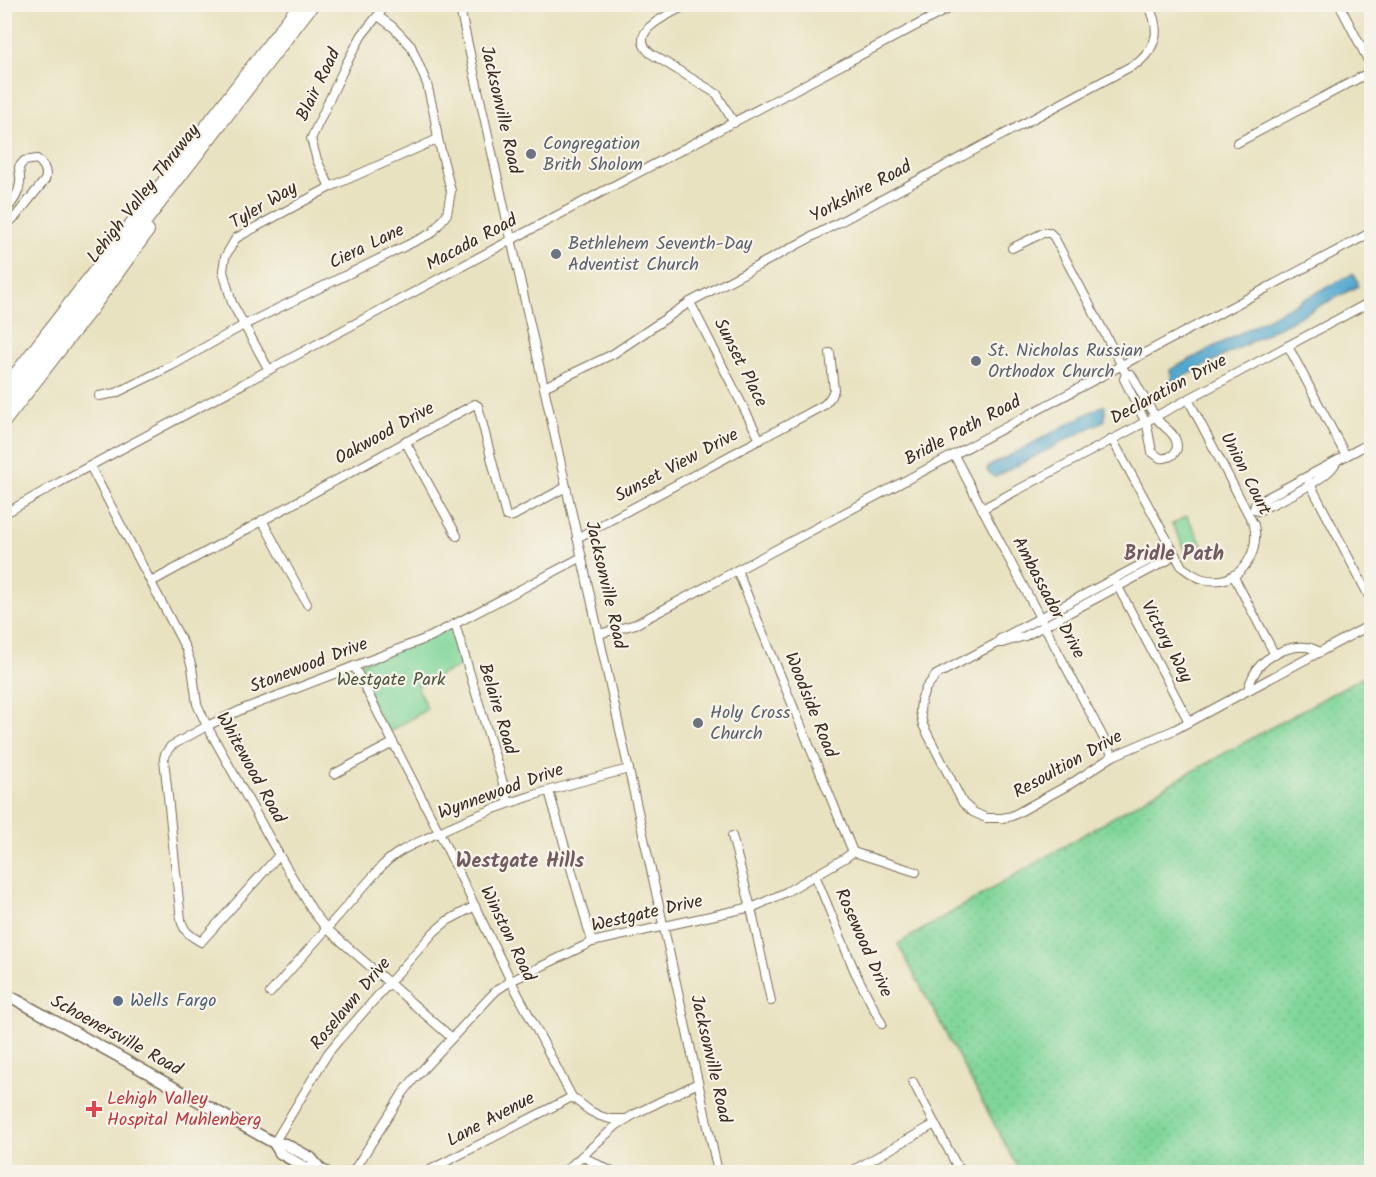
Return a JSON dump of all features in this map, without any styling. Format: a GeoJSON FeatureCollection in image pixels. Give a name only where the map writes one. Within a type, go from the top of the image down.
{"type":"FeatureCollection","features":[{"type":"Feature","properties":{"kind":"highway","name":"Lehigh Valley Thruway"},"geometry":{"type":"LineString","coordinates":[[4,389],[300,4]]}},
{"type":"Feature","properties":{"kind":"highway","name":"Lehigh Valley Thruway"},"geometry":{"type":"LineString","coordinates":[[4,405],[313,4]]}},
{"type":"Feature","properties":{"kind":"highway"},"geometry":{"type":"LineString","coordinates":[[4,422],[171,201],[251,85]]}},
{"type":"Feature","properties":{"kind":"main road","name":"Schoenersville Road"},"geometry":{"type":"LineString","coordinates":[[4,993],[274,1143],[285,1144],[311,1158],[322,1172]]}},
{"type":"Feature","properties":{"kind":"street","name":"Blair Road"},"geometry":{"type":"LineString","coordinates":[[330,187],[317,160],[311,139],[362,35],[387,4]]}},
{"type":"Feature","properties":{"kind":"street","name":"Jacksonville Road"},"geometry":{"type":"LineString","coordinates":[[459,4],[716,1171]]}},
{"type":"Feature","properties":{"kind":"street"},"geometry":{"type":"LineString","coordinates":[[688,4],[647,28],[644,36],[645,47],[650,53],[717,94],[734,123]]}},
{"type":"Feature","properties":{"kind":"street","name":"Macada Road"},"geometry":{"type":"LineString","coordinates":[[4,514],[511,240],[957,4]]}},
{"type":"Feature","properties":{"kind":"street","name":"Yorkshire Road"},"geometry":{"type":"LineString","coordinates":[[544,387],[613,354],[690,302],[1139,62],[1150,51],[1156,33],[1156,21],[1148,4]]}},
{"type":"Feature","properties":{"kind":"street"},"geometry":{"type":"LineString","coordinates":[[1238,143],[1371,70],[1339,4]]}},
{"type":"Feature","properties":{"kind":"street","name":"Ciera Lane"},"geometry":{"type":"LineString","coordinates":[[99,396],[116,393],[171,366],[244,325],[432,233],[447,214],[451,191],[427,84],[411,46],[393,27],[378,16]]}},
{"type":"Feature","properties":{"kind":"street","name":"Tyler Way"},"geometry":{"type":"LineString","coordinates":[[269,370],[232,303],[223,271],[225,257],[236,238],[330,187],[438,138]]}},
{"type":"Feature","properties":{"kind":"street"},"geometry":{"type":"LineString","coordinates":[[4,212],[17,194],[20,183],[19,167],[24,161],[37,159],[45,167],[45,180],[16,216],[4,227]]}},
{"type":"Feature","properties":{"kind":"street","name":"Bridle Path Road"},"geometry":{"type":"LineString","coordinates":[[599,634],[636,624],[954,455],[1124,369],[1371,232]]}},
{"type":"Feature","properties":{"kind":"street"},"geometry":{"type":"LineString","coordinates":[[1012,248],[1043,233],[1052,234],[1124,369],[1131,374],[1155,416],[1174,436],[1176,452],[1168,457],[1160,458],[1152,452],[1145,422],[1124,379],[1124,369]]}},
{"type":"Feature","properties":{"kind":"street","name":"Sunset Place"},"geometry":{"type":"LineString","coordinates":[[690,302],[760,440]]}},
{"type":"Feature","properties":{"kind":"street","name":"Declaration Drive"},"geometry":{"type":"LineString","coordinates":[[982,509],[1371,302]]}},
{"type":"Feature","properties":{"kind":"street"},"geometry":{"type":"LineString","coordinates":[[1288,346],[1346,456]]}},
{"type":"Feature","properties":{"kind":"street","name":"Sunset View Drive"},"geometry":{"type":"LineString","coordinates":[[577,537],[824,405],[834,390],[830,353]]}},
{"type":"Feature","properties":{"kind":"street","name":"Union Court"},"geometry":{"type":"LineString","coordinates":[[1188,399],[1251,510],[1255,527],[1254,550],[1246,566],[1233,575]]}},
{"type":"Feature","properties":{"kind":"street","name":"Oakwood Drive"},"geometry":{"type":"LineString","coordinates":[[150,582],[475,404],[478,406],[506,516],[513,516],[566,486]]}},
{"type":"Feature","properties":{"kind":"street"},"geometry":{"type":"LineString","coordinates":[[1113,439],[1171,553],[1182,567],[1203,579],[1217,580],[1233,575],[1275,655]]}},
{"type":"Feature","properties":{"kind":"street"},"geometry":{"type":"LineString","coordinates":[[405,441],[457,536]]}},
{"type":"Feature","properties":{"kind":"street"},"geometry":{"type":"LineString","coordinates":[[1251,510],[1255,504],[1308,480],[1332,462],[1336,462],[1371,442]]}},
{"type":"Feature","properties":{"kind":"street","name":"Ambassador Drive"},"geometry":{"type":"LineString","coordinates":[[954,455],[1113,756]]}},
{"type":"Feature","properties":{"kind":"street","name":"Whitewood Road"},"geometry":{"type":"LineString","coordinates":[[90,466],[189,658],[197,704],[207,726],[314,913],[326,928],[452,1038]]}},
{"type":"Feature","properties":{"kind":"street"},"geometry":{"type":"LineString","coordinates":[[1308,480],[1371,602]]}},
{"type":"Feature","properties":{"kind":"street"},"geometry":{"type":"LineString","coordinates":[[262,520],[307,604]]}},
{"type":"Feature","properties":{"kind":"street","name":"Resoultion Drive"},"geometry":{"type":"LineString","coordinates":[[1171,553],[1168,560],[1116,582],[1042,622],[1000,639],[936,675],[926,688],[921,700],[920,714],[923,725],[965,806],[986,818],[1012,816],[1064,788],[1113,756],[1189,722],[1371,624]]}},
{"type":"Feature","properties":{"kind":"street","name":"Stonewood Drive"},"geometry":{"type":"LineString","coordinates":[[279,855],[201,942],[184,930],[181,920],[164,759],[171,746],[243,709],[430,637],[582,557]]}},
{"type":"Feature","properties":{"kind":"street","name":"Woodside Road"},"geometry":{"type":"LineString","coordinates":[[737,570],[853,852]]}},
{"type":"Feature","properties":{"kind":"street","name":"Victory Way"},"geometry":{"type":"LineString","coordinates":[[1116,582],[1189,722]]}},
{"type":"Feature","properties":{"kind":"street","name":"Belaire Road"},"geometry":{"type":"LineString","coordinates":[[455,624],[509,803]]}},
{"type":"Feature","properties":{"kind":"street","name":"Resoultion Drive"},"geometry":{"type":"LineString","coordinates":[[1248,689],[1254,673],[1275,655],[1298,647],[1311,648],[1320,652]]}},
{"type":"Feature","properties":{"kind":"street","name":"Winston Road"},"geometry":{"type":"LineString","coordinates":[[354,666],[572,1097],[600,1116],[610,1119],[626,1119]]}},
{"type":"Feature","properties":{"kind":"street"},"geometry":{"type":"LineString","coordinates":[[334,774],[393,743]]}},
{"type":"Feature","properties":{"kind":"street","name":"Wynnewood Drive"},"geometry":{"type":"LineString","coordinates":[[270,993],[387,861],[399,852],[483,812],[629,769]]}},
{"type":"Feature","properties":{"kind":"street"},"geometry":{"type":"LineString","coordinates":[[549,791],[592,942]]}},
{"type":"Feature","properties":{"kind":"street"},"geometry":{"type":"LineString","coordinates":[[732,836],[751,908],[771,1001]]}},
{"type":"Feature","properties":{"kind":"street"},"geometry":{"type":"LineString","coordinates":[[853,852],[915,872]]}},
{"type":"Feature","properties":{"kind":"street","name":"Westgate Drive"},"geometry":{"type":"LineString","coordinates":[[353,1173],[412,1080],[490,997],[512,981],[592,942],[751,908],[769,901],[853,852]]}},
{"type":"Feature","properties":{"kind":"street","name":"Rosewood Drive"},"geometry":{"type":"LineString","coordinates":[[815,875],[855,972],[882,1024]]}},
{"type":"Feature","properties":{"kind":"street","name":"Roselawn Drive"},"geometry":{"type":"LineString","coordinates":[[274,1143],[328,1053],[439,926],[475,906]]}},
{"type":"Feature","properties":{"kind":"street"},"geometry":{"type":"LineString","coordinates":[[913,1082],[960,1173]]}},
{"type":"Feature","properties":{"kind":"street"},"geometry":{"type":"LineString","coordinates":[[564,1173],[608,1132],[626,1119],[698,1083]]}},
{"type":"Feature","properties":{"kind":"street","name":"Lane Avenue"},"geometry":{"type":"LineString","coordinates":[[426,1173],[572,1097]]}},
{"type":"Feature","properties":{"kind":"street"},"geometry":{"type":"LineString","coordinates":[[850,1173],[935,1124]]}},
{"type":"Feature","properties":{"kind":"street"},"geometry":{"type":"LineString","coordinates":[[582,1156],[612,1173]]}},
{"type":"Feature","properties":{"kind":"green space"},"geometry":{"type":"Polygon","coordinates":[[[1187,516],[1203,546],[1188,554],[1172,524],[1187,516]]]}},
{"type":"Feature","properties":{"kind":"green space","name":"Westgate Park"},"geometry":{"type":"Polygon","coordinates":[[[455,624],[466,663],[417,686],[427,709],[388,733],[354,666],[455,624]]]}},
{"type":"Feature","properties":{"kind":"green space"},"geometry":{"type":"Polygon","coordinates":[[[1371,672],[1371,1172],[1020,1172],[898,944],[1173,782],[1371,672]]]}},
{"type":"Feature","properties":{"kind":"water"},"geometry":{"type":"Polygon","coordinates":[[[1352,274],[1358,286],[1185,376],[1173,385],[1170,370],[1352,274]]]}},
{"type":"Feature","properties":{"kind":"water"},"geometry":{"type":"Polygon","coordinates":[[[1105,406],[1105,420],[995,477],[987,471],[988,467],[1105,406]]]}},
{"type":"Feature","properties":{"kind":"place","name":"Congregation Brith Sholom"},"geometry":{"type":"Point","coordinates":[531,154]}},
{"type":"Feature","properties":{"kind":"place","name":"Bethlehem Seventh-Day Adventist Church"},"geometry":{"type":"Point","coordinates":[556,254]}},
{"type":"Feature","properties":{"kind":"place","name":"St. Nicholas Russian Orthodox Church"},"geometry":{"type":"Point","coordinates":[976,361]}},
{"type":"Feature","properties":{"kind":"place","name":"Holy Cross Church"},"geometry":{"type":"Point","coordinates":[698,723]}},
{"type":"Feature","properties":{"kind":"place","name":"Wells Fargo"},"geometry":{"type":"Point","coordinates":[118,1001]}},
{"type":"Feature","properties":{"kind":"place","name":"Lehigh Valley Hospital Muhlenberg"},"geometry":{"type":"Point","coordinates":[94,1109]}},
{"type":"Feature","properties":{"kind":"district","name":"Bridle Path"},"geometry":{"type":"Point","coordinates":[1174,555]}},
{"type":"Feature","properties":{"kind":"district","name":"Westgate Hills"},"geometry":{"type":"Point","coordinates":[520,862]}}]}
